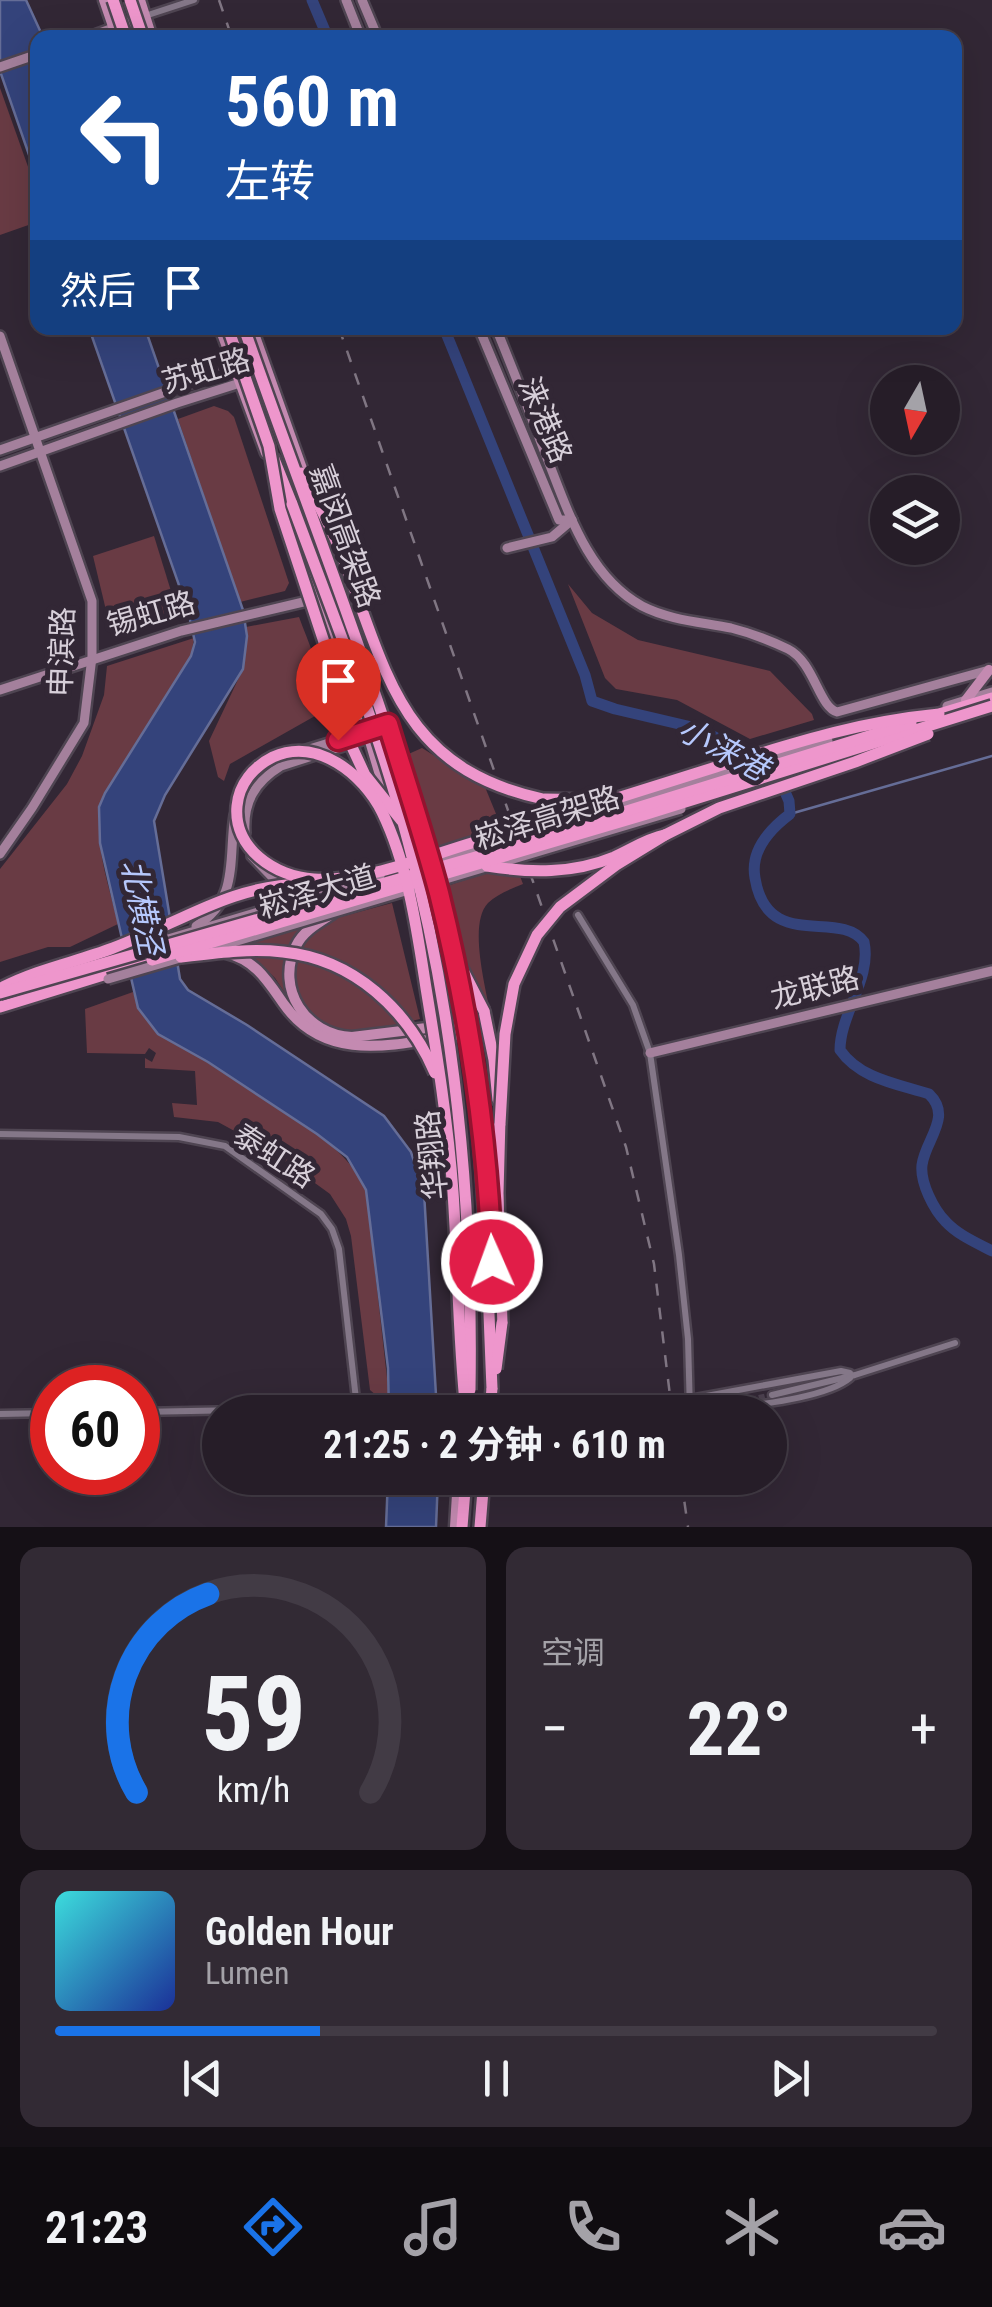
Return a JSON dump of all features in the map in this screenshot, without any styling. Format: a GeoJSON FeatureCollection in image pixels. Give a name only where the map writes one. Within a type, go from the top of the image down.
{"type":"FeatureCollection","features":[{"type":"Feature","properties":{"kind":"highway"},"geometry":{"type":"LineString","coordinates":[[113,0],[123,30]]}},
{"type":"Feature","properties":{"kind":"highway"},"geometry":{"type":"LineString","coordinates":[[130,0],[140,30]]}},
{"type":"Feature","properties":{"kind":"highway","name":"嘉闵高架路"},"geometry":{"type":"LineString","coordinates":[[230,335],[387,768],[422,898],[455,1088],[466,1186],[471,1323],[467,1395]]}},
{"type":"Feature","properties":{"kind":"highway","name":"嘉闵高架路"},"geometry":{"type":"LineString","coordinates":[[246,335],[399,765],[457,984],[483,1175],[492,1395]]}},
{"type":"Feature","properties":{"kind":"highway"},"geometry":{"type":"LineString","coordinates":[[284,443],[326,516],[390,687],[420,732],[460,766],[485,782],[515,793],[558,800],[607,800]]}},
{"type":"Feature","properties":{"kind":"highway"},"geometry":{"type":"LineString","coordinates":[[269,446],[280,509],[324,642],[345,732],[365,776],[392,812],[440,848],[468,860],[514,870],[567,870],[665,835]]}},
{"type":"Feature","properties":{"kind":"highway","name":"崧泽高架路"},"geometry":{"type":"LineString","coordinates":[[0,989],[488,853],[992,695]]}},
{"type":"Feature","properties":{"kind":"highway"},"geometry":{"type":"LineString","coordinates":[[492,1388],[502,1323],[498,1193],[508,1012],[514,984],[531,946],[560,907],[584,887],[665,835],[756,793],[856,762],[992,709]]}},
{"type":"Feature","properties":{"kind":"highway","name":"崧泽高架路"},"geometry":{"type":"LineString","coordinates":[[0,1009],[992,709]]}},
{"type":"Feature","properties":{"kind":"highway"},"geometry":{"type":"LineString","coordinates":[[465,1395],[453,1188],[413,918],[409,899],[401,868],[397,852],[380,809],[352,774],[332,760],[312,752],[292,752],[254,769],[243,784],[237,822],[260,860],[285,873],[314,879],[366,874],[384,868],[402,863],[476,842],[845,728],[939,714]]}},
{"type":"Feature","properties":{"kind":"highway"},"geometry":{"type":"LineString","coordinates":[[0,989],[26,975],[141,937],[220,898],[260,886],[333,884],[377,892],[415,911],[446,939],[476,992],[491,1038],[500,1124]]}},
{"type":"Feature","properties":{"kind":"highway"},"geometry":{"type":"LineString","coordinates":[[152,960],[258,950],[287,952],[342,969],[378,992],[408,1024],[440,1086]]}},
{"type":"Feature","properties":{"kind":"highway"},"geometry":{"type":"LineString","coordinates":[[462,1527],[465,1495]]}},
{"type":"Feature","properties":{"kind":"highway"},"geometry":{"type":"LineString","coordinates":[[482,1527],[485,1495]]}},
{"type":"Feature","properties":{"kind":"main road"},"geometry":{"type":"LineString","coordinates":[[104,0],[114,30]]}},
{"type":"Feature","properties":{"kind":"main road"},"geometry":{"type":"LineString","coordinates":[[140,0],[149,30]]}},
{"type":"Feature","properties":{"kind":"main road"},"geometry":{"type":"LineString","coordinates":[[346,0],[358,30]]}},
{"type":"Feature","properties":{"kind":"main road"},"geometry":{"type":"LineString","coordinates":[[362,0],[375,30]]}},
{"type":"Feature","properties":{"kind":"main road"},"geometry":{"type":"LineString","coordinates":[[120,30],[145,16]]}},
{"type":"Feature","properties":{"kind":"main road"},"geometry":{"type":"LineString","coordinates":[[0,66],[30,57]]}},
{"type":"Feature","properties":{"kind":"main road","name":"华翔路"},"geometry":{"type":"LineString","coordinates":[[222,335],[368,734],[398,830],[442,1032],[463,1195],[466,1395]]}},
{"type":"Feature","properties":{"kind":"main road","name":"华翔路"},"geometry":{"type":"LineString","coordinates":[[254,335],[389,728],[438,892],[469,1028],[490,1200],[492,1395]]}},
{"type":"Feature","properties":{"kind":"main road","name":"涞港路"},"geometry":{"type":"LineString","coordinates":[[482,335],[559,520],[572,520]]}},
{"type":"Feature","properties":{"kind":"main road"},"geometry":{"type":"LineString","coordinates":[[499,335],[572,520],[596,564],[622,593],[667,616],[752,634],[794,652],[807,664],[830,710],[848,711],[991,669]]}},
{"type":"Feature","properties":{"kind":"main road","name":"申滨路"},"geometry":{"type":"LineString","coordinates":[[0,336],[92,602],[92,658],[84,722],[0,854]]}},
{"type":"Feature","properties":{"kind":"main road","name":"苏虹路"},"geometry":{"type":"LineString","coordinates":[[0,450],[234,368],[270,380]]}},
{"type":"Feature","properties":{"kind":"main road","name":"苏虹路"},"geometry":{"type":"LineString","coordinates":[[0,466],[177,403],[240,383],[270,380]]}},
{"type":"Feature","properties":{"kind":"main road"},"geometry":{"type":"LineString","coordinates":[[507,548],[552,537],[572,520]]}},
{"type":"Feature","properties":{"kind":"main road","name":"锡虹路"},"geometry":{"type":"LineString","coordinates":[[0,690],[181,631],[319,598]]}},
{"type":"Feature","properties":{"kind":"main road"},"geometry":{"type":"LineString","coordinates":[[966,700],[991,669]]}},
{"type":"Feature","properties":{"kind":"main road","name":"崧泽大道"},"geometry":{"type":"LineString","coordinates":[[0,989],[992,695]]}},
{"type":"Feature","properties":{"kind":"main road","name":"崧泽大道"},"geometry":{"type":"LineString","coordinates":[[0,1009],[647,820],[992,709]]}},
{"type":"Feature","properties":{"kind":"main road"},"geometry":{"type":"LineString","coordinates":[[338,888],[292,886],[261,868],[246,845],[244,826],[255,773],[278,759],[389,728]]}},
{"type":"Feature","properties":{"kind":"main road"},"geometry":{"type":"LineString","coordinates":[[181,936],[204,922],[227,892],[234,858],[234,820],[242,792],[252,784]]}},
{"type":"Feature","properties":{"kind":"main road"},"geometry":{"type":"LineString","coordinates":[[334,913],[303,935],[295,947],[288,975],[296,1004],[315,1026],[352,1037],[442,1032]]}},
{"type":"Feature","properties":{"kind":"main road"},"geometry":{"type":"LineString","coordinates":[[206,950],[231,954],[254,965],[294,1018],[316,1036],[340,1044],[363,1046],[469,1028]]}},
{"type":"Feature","properties":{"kind":"main road","name":"龙联路"},"geometry":{"type":"LineString","coordinates":[[650,1053],[992,970]]}},
{"type":"Feature","properties":{"kind":"main road"},"geometry":{"type":"LineString","coordinates":[[454,1527],[457,1495]]}},
{"type":"Feature","properties":{"kind":"street"},"geometry":{"type":"LineString","coordinates":[[145,16],[194,0]]}},
{"type":"Feature","properties":{"kind":"street"},"geometry":{"type":"LineString","coordinates":[[578,915],[634,1006],[650,1053],[679,1256],[690,1395]]}},
{"type":"Feature","properties":{"kind":"street","name":"泰虹路"},"geometry":{"type":"LineString","coordinates":[[0,1134],[204,1140],[244,1156],[306,1202],[332,1229],[340,1248],[356,1395]]}},
{"type":"Feature","properties":{"kind":"street"},"geometry":{"type":"LineString","coordinates":[[772,1395],[955,1343]]}},
{"type":"Feature","properties":{"kind":"street"},"geometry":{"type":"LineString","coordinates":[[712,1395],[841,1371],[855,1374]]}},
{"type":"Feature","properties":{"kind":"street"},"geometry":{"type":"LineString","coordinates":[[787,1397],[840,1387],[855,1374]]}},
{"type":"Feature","properties":{"kind":"street"},"geometry":{"type":"LineString","coordinates":[[160,1412],[202,1411]]}},
{"type":"Feature","properties":{"kind":"street"},"geometry":{"type":"LineString","coordinates":[[0,1414],[30,1413]]}},
{"type":"Feature","properties":{"kind":"shaded area"},"geometry":{"type":"Polygon","coordinates":[[[0,88],[30,172],[30,224],[0,235],[0,88]]]}},
{"type":"Feature","properties":{"kind":"shaded area"},"geometry":{"type":"Polygon","coordinates":[[[214,406],[234,417],[289,583],[285,591],[240,602],[178,419],[214,406]]]}},
{"type":"Feature","properties":{"kind":"shaded area"},"geometry":{"type":"Polygon","coordinates":[[[154,536],[179,617],[118,634],[111,631],[93,556],[154,536]]]}},
{"type":"Feature","properties":{"kind":"shaded area"},"geometry":{"type":"Polygon","coordinates":[[[568,584],[592,613],[638,640],[770,671],[814,720],[750,739],[677,700],[616,689],[605,678],[568,584]]]}},
{"type":"Feature","properties":{"kind":"shaded area"},"geometry":{"type":"Polygon","coordinates":[[[299,617],[319,678],[315,716],[230,764],[224,781],[218,777],[209,741],[243,669],[246,627],[299,617]]]}},
{"type":"Feature","properties":{"kind":"shaded area"},"geometry":{"type":"Polygon","coordinates":[[[194,638],[191,656],[105,793],[100,842],[118,924],[70,947],[48,947],[0,962],[0,869],[67,784],[82,756],[104,695],[107,666],[194,638]]]}},
{"type":"Feature","properties":{"kind":"shaded area"},"geometry":{"type":"Polygon","coordinates":[[[422,748],[485,787],[501,826],[433,851],[404,756],[422,748]]]}},
{"type":"Feature","properties":{"kind":"shaded area"},"geometry":{"type":"Polygon","coordinates":[[[515,863],[523,884],[496,897],[482,913],[480,956],[490,1013],[473,1027],[444,887],[515,863]]]}},
{"type":"Feature","properties":{"kind":"shaded area"},"geometry":{"type":"Polygon","coordinates":[[[392,903],[420,1019],[354,1031],[325,1024],[299,1000],[290,1001],[275,978],[240,944],[392,903]]]}},
{"type":"Feature","properties":{"kind":"shaded area"},"geometry":{"type":"Polygon","coordinates":[[[133,992],[144,1016],[161,1033],[295,1117],[355,1171],[366,1190],[389,1395],[376,1395],[370,1390],[351,1236],[346,1219],[330,1194],[271,1151],[218,1122],[174,1117],[172,1103],[197,1105],[195,1071],[145,1068],[145,1058],[152,1062],[156,1053],[149,1048],[145,1054],[87,1053],[85,1009],[133,992]]]}},
{"type":"Feature","properties":{"kind":"water"},"geometry":{"type":"Polygon","coordinates":[[[0,0],[26,0],[40,30],[30,30],[30,158],[0,71],[0,0]]]}},
{"type":"Feature","properties":{"kind":"water","name":"北横泾"},"geometry":{"type":"Polygon","coordinates":[[[91,335],[147,335],[243,610],[247,636],[243,669],[165,795],[154,821],[180,979],[188,990],[384,1116],[411,1152],[424,1192],[436,1395],[389,1395],[366,1190],[347,1157],[208,1062],[158,1034],[138,1008],[100,843],[99,807],[191,656],[195,642],[187,608],[91,335]]]}},
{"type":"Feature","properties":{"kind":"water"},"geometry":{"type":"Polygon","coordinates":[[[387,1495],[437,1495],[436,1527],[386,1527],[387,1495]]]}},
{"type":"Feature","properties":{"kind":"waterway","name":"小涞港"},"geometry":{"type":"LineString","coordinates":[[312,0],[325,30]]}},
{"type":"Feature","properties":{"kind":"waterway","name":"小涞港"},"geometry":{"type":"LineString","coordinates":[[447,335],[585,675],[592,701],[696,728],[775,769],[789,801],[790,814],[769,834],[756,859],[755,878],[762,901],[774,915],[788,922],[838,928],[864,942],[864,969],[841,1036],[840,1050],[858,1068],[929,1094],[936,1103],[936,1129],[922,1165],[926,1188],[937,1211],[951,1227],[992,1251]]}},
{"type":"Feature","properties":{"kind":"waterway"},"geometry":{"type":"LineString","coordinates":[[790,814],[992,756]]}},
{"type":"Feature","properties":{"kind":"railway"},"geometry":{"type":"LineString","coordinates":[[219,0],[229,30]]}},
{"type":"Feature","properties":{"kind":"railway"},"geometry":{"type":"LineString","coordinates":[[341,335],[626,1147],[654,1264],[670,1395]]}},
{"type":"Feature","properties":{"kind":"railway"},"geometry":{"type":"LineString","coordinates":[[683,1495],[688,1527]]}},
{"type":"Feature","properties":{"kind":"route"},"geometry":{"type":"LineString","coordinates":[[338,740],[388,724],[437,886],[478,1084],[492,1262]]}}]}
